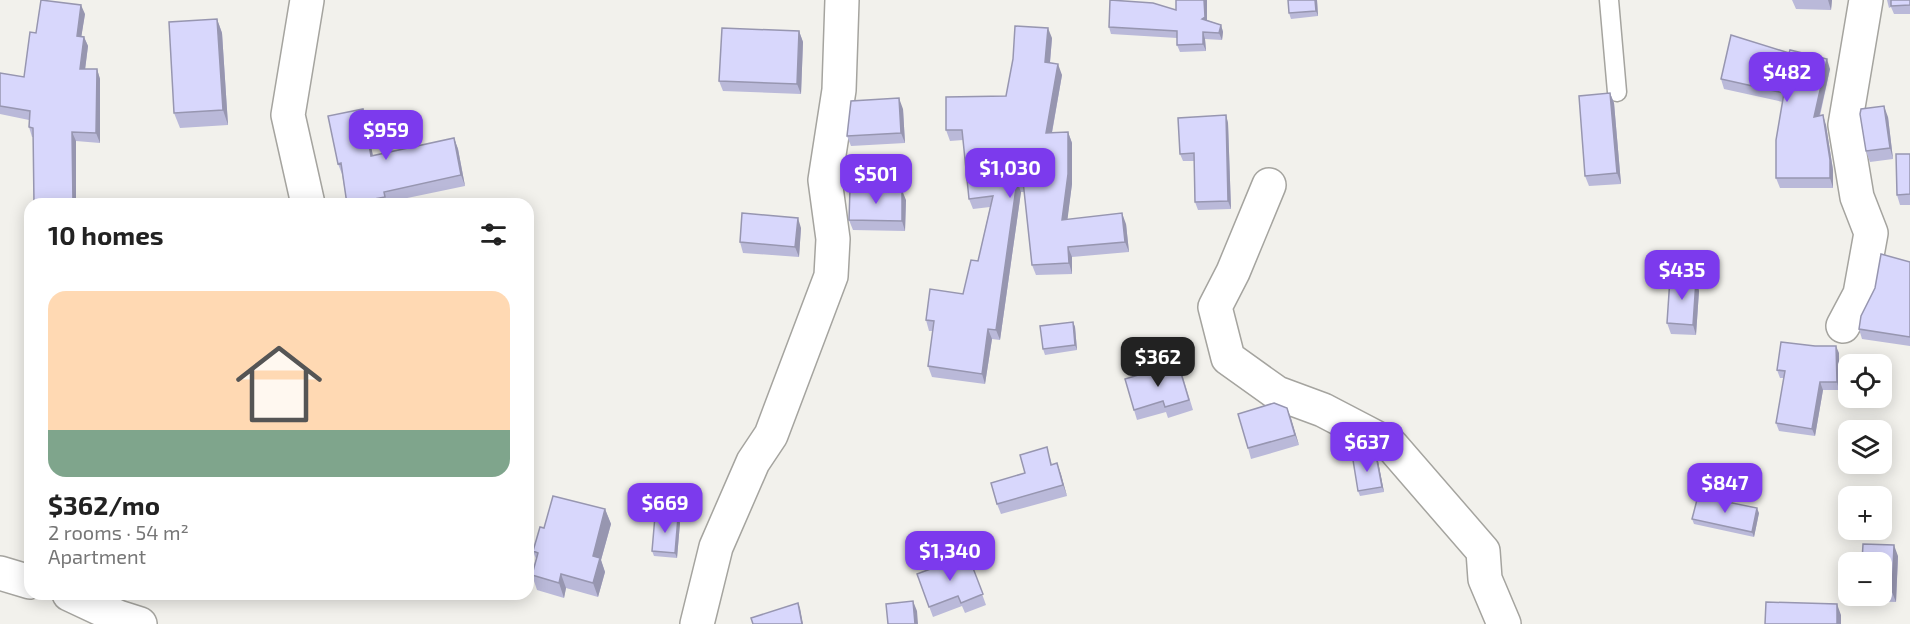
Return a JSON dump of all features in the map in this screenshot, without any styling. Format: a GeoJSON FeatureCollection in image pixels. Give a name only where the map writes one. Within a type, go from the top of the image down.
{"type":"FeatureCollection","features":[{"type":"Feature","properties":{"kind":"street"},"geometry":{"type":"LineString","coordinates":[[307,0],[288,115],[307,198]]}},
{"type":"Feature","properties":{"kind":"street"},"geometry":{"type":"LineString","coordinates":[[697,624],[716,547],[753,462],[771,435],[831,276],[833,239],[825,180],[839,90],[842,0]]}},
{"type":"Feature","properties":{"kind":"street"},"geometry":{"type":"LineString","coordinates":[[1843,326],[1860,294],[1871,233],[1857,197],[1845,125],[1866,0]]}},
{"type":"Feature","properties":{"kind":"street"},"geometry":{"type":"LineString","coordinates":[[1269,185],[1233,272],[1215,307],[1228,358],[1277,393],[1323,410],[1392,446],[1483,551],[1485,579],[1504,624]]}},
{"type":"Feature","properties":{"kind":"street"},"geometry":{"type":"LineString","coordinates":[[0,573],[24,580]]}},
{"type":"Feature","properties":{"kind":"street"},"geometry":{"type":"LineString","coordinates":[[83,600],[118,618],[140,624]]}},
{"type":"Feature","properties":{"kind":"lane"},"geometry":{"type":"LineString","coordinates":[[1609,0],[1617,92]]}},
{"type":"Feature","properties":{"kind":"building"},"geometry":{"type":"Polygon","coordinates":[[[41,0],[81,5],[77,36],[84,37],[80,69],[97,69],[96,133],[72,132],[73,198],[34,198],[33,128],[29,127],[30,111],[0,106],[0,73],[24,77],[30,32],[36,33],[41,0]]]}},
{"type":"Feature","properties":{"kind":"building"},"geometry":{"type":"Polygon","coordinates":[[[1110,0],[1153,3],[1176,10],[1176,0],[1204,0],[1205,17],[1202,19],[1221,25],[1219,33],[1203,32],[1203,44],[1177,45],[1177,31],[1109,27],[1110,0]]]}},
{"type":"Feature","properties":{"kind":"building"},"geometry":{"type":"Polygon","coordinates":[[[1288,0],[1315,0],[1316,11],[1289,13],[1288,0]]]}},
{"type":"Feature","properties":{"kind":"building"},"geometry":{"type":"Polygon","coordinates":[[[1891,0],[1910,0],[1910,5],[1891,6],[1891,0]]]}},
{"type":"Feature","properties":{"kind":"building"},"geometry":{"type":"Polygon","coordinates":[[[217,19],[223,110],[174,113],[169,22],[217,19]]]}},
{"type":"Feature","properties":{"kind":"building"},"geometry":{"type":"Polygon","coordinates":[[[1015,26],[1048,28],[1045,62],[1058,64],[1046,133],[1068,132],[1068,174],[1062,220],[1122,213],[1125,242],[1068,247],[1069,263],[1032,265],[1023,181],[1017,181],[996,330],[988,329],[982,374],[928,366],[934,321],[926,320],[930,289],[963,294],[971,260],[978,261],[993,196],[969,199],[962,130],[946,130],[946,97],[1006,96],[1013,59],[1015,26]]]}},
{"type":"Feature","properties":{"kind":"building"},"geometry":{"type":"Polygon","coordinates":[[[722,28],[799,31],[797,84],[719,81],[722,28]]]}},
{"type":"Feature","properties":{"kind":"building"},"geometry":{"type":"Polygon","coordinates":[[[1731,35],[1789,53],[1790,50],[1827,59],[1814,117],[1823,115],[1830,160],[1830,178],[1776,178],[1776,140],[1784,93],[1721,79],[1731,35]]]}},
{"type":"Feature","properties":{"kind":"building"},"geometry":{"type":"Polygon","coordinates":[[[1610,93],[1617,173],[1585,176],[1579,96],[1610,93]]]}},
{"type":"Feature","properties":{"kind":"building"},"geometry":{"type":"Polygon","coordinates":[[[899,98],[901,133],[847,136],[851,101],[899,98]]]}},
{"type":"Feature","properties":{"kind":"building"},"geometry":{"type":"Polygon","coordinates":[[[1884,106],[1890,148],[1866,151],[1861,109],[1884,106]]]}},
{"type":"Feature","properties":{"kind":"building"},"geometry":{"type":"Polygon","coordinates":[[[363,109],[371,156],[454,138],[461,175],[384,192],[385,197],[346,198],[341,163],[338,164],[328,116],[363,109]]]}},
{"type":"Feature","properties":{"kind":"building"},"geometry":{"type":"Polygon","coordinates":[[[1226,115],[1228,201],[1195,202],[1194,153],[1180,154],[1178,118],[1226,115]]]}},
{"type":"Feature","properties":{"kind":"building"},"geometry":{"type":"Polygon","coordinates":[[[1896,154],[1910,154],[1910,194],[1897,195],[1896,154]]]}},
{"type":"Feature","properties":{"kind":"building"},"geometry":{"type":"Polygon","coordinates":[[[850,189],[902,190],[902,221],[849,220],[850,189]]]}},
{"type":"Feature","properties":{"kind":"building"},"geometry":{"type":"Polygon","coordinates":[[[742,213],[798,218],[795,247],[740,242],[742,213]]]}},
{"type":"Feature","properties":{"kind":"building"},"geometry":{"type":"Polygon","coordinates":[[[1881,254],[1910,262],[1910,337],[1859,329],[1861,316],[1875,288],[1881,254]]]}},
{"type":"Feature","properties":{"kind":"building"},"geometry":{"type":"Polygon","coordinates":[[[1670,278],[1696,280],[1693,325],[1667,323],[1670,278]]]}},
{"type":"Feature","properties":{"kind":"building"},"geometry":{"type":"Polygon","coordinates":[[[1073,322],[1075,345],[1043,349],[1040,326],[1073,322]]]}},
{"type":"Feature","properties":{"kind":"building"},"geometry":{"type":"Polygon","coordinates":[[[1781,342],[1836,346],[1837,382],[1820,382],[1812,429],[1776,423],[1785,371],[1777,370],[1781,342]]]}},
{"type":"Feature","properties":{"kind":"building"},"geometry":{"type":"Polygon","coordinates":[[[1178,363],[1189,400],[1165,407],[1163,401],[1134,410],[1125,379],[1178,363]]]}},
{"type":"Feature","properties":{"kind":"building"},"geometry":{"type":"Polygon","coordinates":[[[1274,403],[1287,408],[1295,435],[1248,448],[1238,414],[1274,403]]]}},
{"type":"Feature","properties":{"kind":"building"},"geometry":{"type":"Polygon","coordinates":[[[1047,447],[1051,465],[1057,463],[1063,485],[997,504],[991,483],[1025,473],[1020,455],[1047,447]]]}},
{"type":"Feature","properties":{"kind":"building"},"geometry":{"type":"Polygon","coordinates":[[[1376,455],[1382,487],[1358,491],[1353,460],[1376,455]]]}},
{"type":"Feature","properties":{"kind":"building"},"geometry":{"type":"Polygon","coordinates":[[[553,496],[605,509],[593,556],[600,558],[593,583],[561,574],[559,583],[534,576],[538,553],[534,551],[534,548],[540,527],[544,528],[553,496]]]}},
{"type":"Feature","properties":{"kind":"building"},"geometry":{"type":"Polygon","coordinates":[[[1698,496],[1757,508],[1752,532],[1692,519],[1698,496]]]}},
{"type":"Feature","properties":{"kind":"building"},"geometry":{"type":"Polygon","coordinates":[[[655,516],[678,517],[675,553],[652,551],[655,516]]]}},
{"type":"Feature","properties":{"kind":"building"},"geometry":{"type":"Polygon","coordinates":[[[1863,544],[1894,545],[1892,592],[1892,552],[1863,552],[1863,544]]]}},
{"type":"Feature","properties":{"kind":"building"},"geometry":{"type":"Polygon","coordinates":[[[968,555],[983,594],[961,603],[958,596],[929,607],[917,574],[968,555]]]}},
{"type":"Feature","properties":{"kind":"building"},"geometry":{"type":"Polygon","coordinates":[[[913,601],[915,624],[888,624],[886,604],[913,601]]]}},
{"type":"Feature","properties":{"kind":"building"},"geometry":{"type":"Polygon","coordinates":[[[1766,602],[1837,604],[1837,624],[1765,624],[1766,602]]]}},
{"type":"Feature","properties":{"kind":"building"},"geometry":{"type":"Polygon","coordinates":[[[798,603],[802,624],[753,624],[751,618],[798,603]]]}}]}
